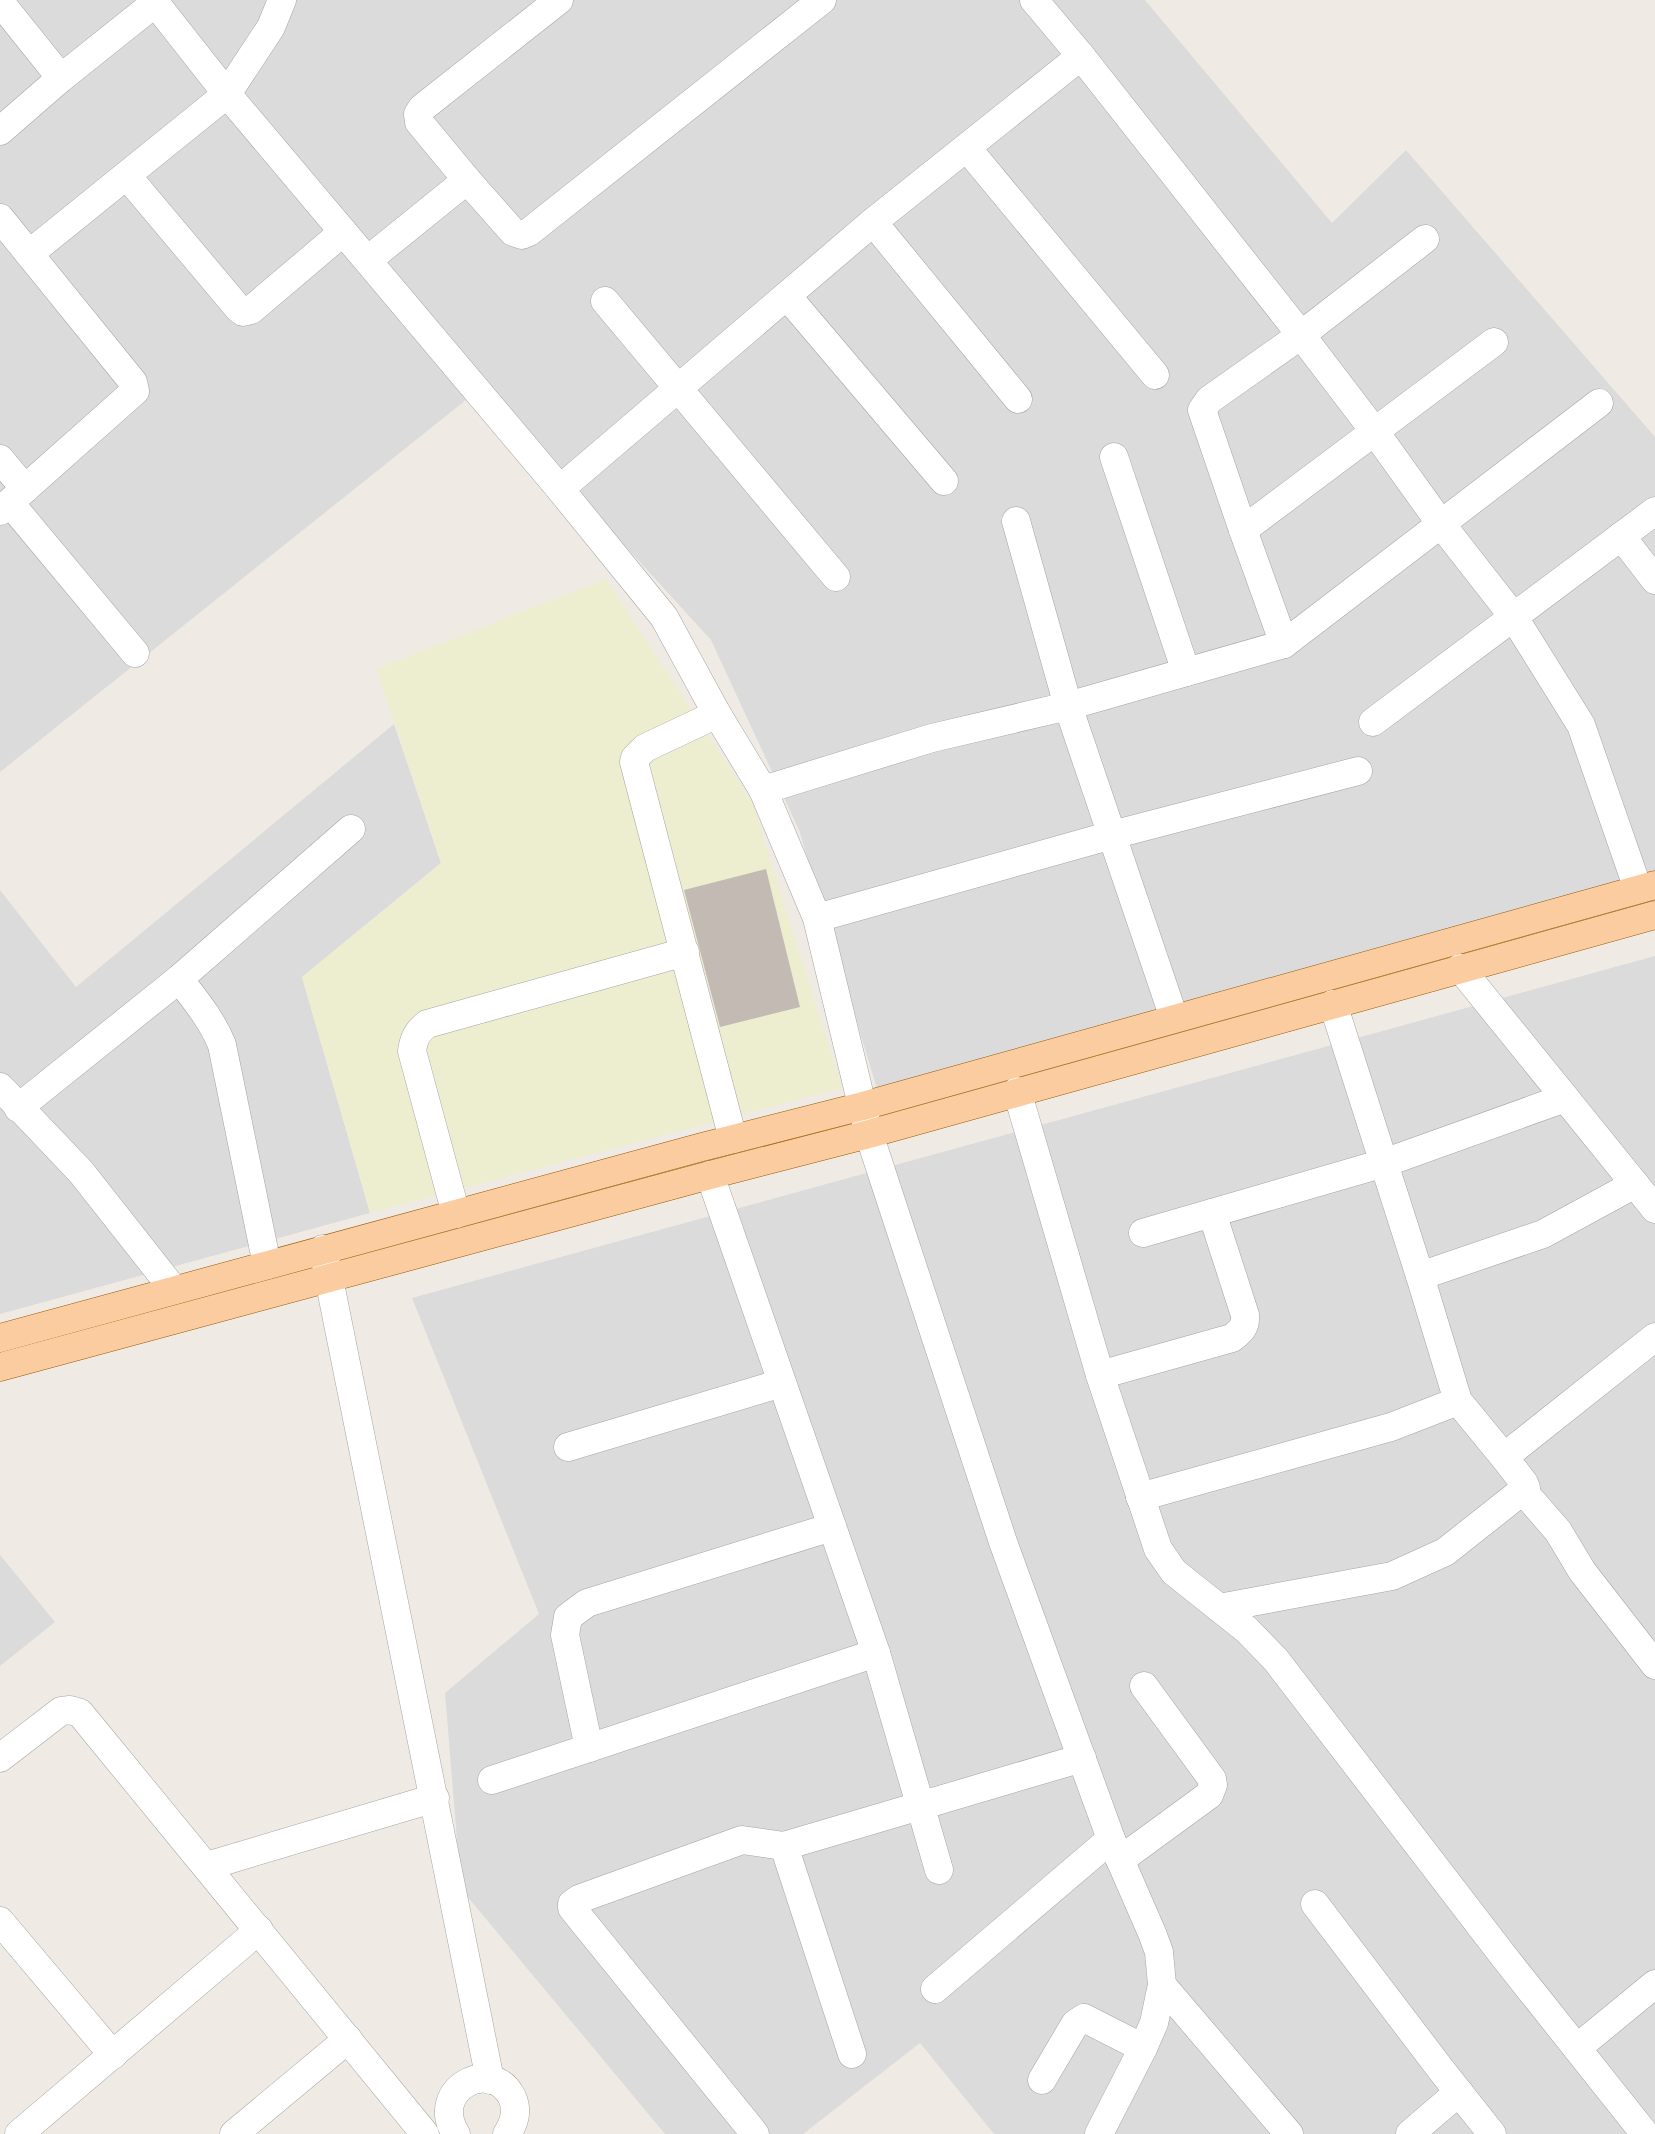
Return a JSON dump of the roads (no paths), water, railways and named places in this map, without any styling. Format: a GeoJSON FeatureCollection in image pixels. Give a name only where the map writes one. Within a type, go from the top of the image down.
{"type":"FeatureCollection","features":[{"type":"Feature","properties":{"kind":"main road"},"geometry":{"type":"LineString","coordinates":[[0,1338],[323,1249],[863,1106],[1646,887]]}},
{"type":"Feature","properties":{"kind":"main road"},"geometry":{"type":"LineString","coordinates":[[0,1367],[710,1175],[869,1134],[1017,1091],[1655,915]]}},
{"type":"Feature","properties":{"kind":"street"},"geometry":{"type":"LineString","coordinates":[[29,254],[227,94],[270,27],[282,0]]}},
{"type":"Feature","properties":{"kind":"street"},"geometry":{"type":"LineString","coordinates":[[270,27],[303,0]]}},
{"type":"Feature","properties":{"kind":"street"},"geometry":{"type":"LineString","coordinates":[[559,0],[422,108],[418,114],[419,122],[468,180],[513,232],[522,235],[529,232],[822,0]]}},
{"type":"Feature","properties":{"kind":"street"},"geometry":{"type":"LineString","coordinates":[[1034,0],[1081,56],[1301,335],[1375,432],[1441,524],[1513,616],[1581,725],[1646,887]]}},
{"type":"Feature","properties":{"kind":"street"},"geometry":{"type":"LineString","coordinates":[[0,131],[154,1],[227,94],[560,489],[664,617],[717,714],[763,790],[817,918],[869,1134],[1003,1542],[1116,1850],[1159,1952],[1162,1985],[1154,2023],[1099,2134]]}},
{"type":"Feature","properties":{"kind":"street"},"geometry":{"type":"LineString","coordinates":[[0,2],[62,78]]}},
{"type":"Feature","properties":{"kind":"street"},"geometry":{"type":"LineString","coordinates":[[560,489],[873,222],[1081,56]]}},
{"type":"Feature","properties":{"kind":"street"},"geometry":{"type":"LineString","coordinates":[[967,148],[1155,375]]}},
{"type":"Feature","properties":{"kind":"street"},"geometry":{"type":"LineString","coordinates":[[127,176],[243,312],[251,310],[343,232]]}},
{"type":"Feature","properties":{"kind":"street"},"geometry":{"type":"LineString","coordinates":[[368,260],[468,180]]}},
{"type":"Feature","properties":{"kind":"street"},"geometry":{"type":"LineString","coordinates":[[0,218],[133,382],[135,391],[12,501]]}},
{"type":"Feature","properties":{"kind":"street"},"geometry":{"type":"LineString","coordinates":[[873,222],[1018,398]]}},
{"type":"Feature","properties":{"kind":"street"},"geometry":{"type":"LineString","coordinates":[[1284,644],[1202,410],[1209,400],[1301,335],[1424,239]]}},
{"type":"Feature","properties":{"kind":"street"},"geometry":{"type":"LineString","coordinates":[[787,296],[944,481]]}},
{"type":"Feature","properties":{"kind":"street"},"geometry":{"type":"LineString","coordinates":[[605,301],[836,577]]}},
{"type":"Feature","properties":{"kind":"street"},"geometry":{"type":"LineString","coordinates":[[1243,530],[1494,342]]}},
{"type":"Feature","properties":{"kind":"street"},"geometry":{"type":"LineString","coordinates":[[763,790],[932,738],[1068,706],[1284,644],[1599,403]]}},
{"type":"Feature","properties":{"kind":"street"},"geometry":{"type":"LineString","coordinates":[[1114,457],[1186,672]]}},
{"type":"Feature","properties":{"kind":"street"},"geometry":{"type":"LineString","coordinates":[[0,459],[12,501],[135,653]]}},
{"type":"Feature","properties":{"kind":"street"},"geometry":{"type":"LineString","coordinates":[[1373,722],[1655,511]]}},
{"type":"Feature","properties":{"kind":"street"},"geometry":{"type":"LineString","coordinates":[[1016,521],[1068,706],[1174,1018]]}},
{"type":"Feature","properties":{"kind":"street"},"geometry":{"type":"LineString","coordinates":[[1621,536],[1655,580]]}},
{"type":"Feature","properties":{"kind":"street"},"geometry":{"type":"LineString","coordinates":[[717,714],[645,748],[635,758],[635,771],[685,952],[733,1139]]}},
{"type":"Feature","properties":{"kind":"street"},"geometry":{"type":"LineString","coordinates":[[817,918],[1112,835],[1358,771]]}},
{"type":"Feature","properties":{"kind":"street"},"geometry":{"type":"LineString","coordinates":[[18,1108],[179,979],[351,829]]}},
{"type":"Feature","properties":{"kind":"street"},"geometry":{"type":"LineString","coordinates":[[456,1214],[412,1051],[414,1038],[419,1031],[428,1024],[685,952]]}},
{"type":"Feature","properties":{"kind":"street"},"geometry":{"type":"LineString","coordinates":[[1460,968],[1655,1209]]}},
{"type":"Feature","properties":{"kind":"street"},"geometry":{"type":"LineString","coordinates":[[179,979],[205,1012],[222,1045],[267,1265]]}},
{"type":"Feature","properties":{"kind":"street"},"geometry":{"type":"LineString","coordinates":[[1219,1608],[1392,1576],[1445,1552],[1524,1492],[1526,1486],[1458,1401],[1333,1004]]}},
{"type":"Feature","properties":{"kind":"street"},"geometry":{"type":"LineString","coordinates":[[0,1087],[81,1172],[174,1290]]}},
{"type":"Feature","properties":{"kind":"street"},"geometry":{"type":"LineString","coordinates":[[1017,1091],[1100,1375],[1158,1549],[1165,1561],[1174,1572],[1247,1630],[1276,1660],[1577,2048],[1646,2130]]}},
{"type":"Feature","properties":{"kind":"street"},"geometry":{"type":"LineString","coordinates":[[1143,1233],[1384,1163],[1565,1098]]}},
{"type":"Feature","properties":{"kind":"street"},"geometry":{"type":"LineString","coordinates":[[710,1175],[876,1653],[939,1870]]}},
{"type":"Feature","properties":{"kind":"street"},"geometry":{"type":"LineString","coordinates":[[1420,1276],[1543,1234],[1635,1184]]}},
{"type":"Feature","properties":{"kind":"street"},"geometry":{"type":"LineString","coordinates":[[1100,1375],[1232,1338],[1241,1332],[1244,1326],[1244,1315],[1212,1213]]}},
{"type":"Feature","properties":{"kind":"street"},"geometry":{"type":"LineString","coordinates":[[323,1249],[435,1798],[490,2080]]}},
{"type":"Feature","properties":{"kind":"street"},"geometry":{"type":"LineString","coordinates":[[1504,1457],[1655,1337]]}},
{"type":"Feature","properties":{"kind":"street"},"geometry":{"type":"LineString","coordinates":[[568,1447],[782,1383]]}},
{"type":"Feature","properties":{"kind":"street"},"geometry":{"type":"LineString","coordinates":[[1140,1497],[1391,1427],[1458,1401]]}},
{"type":"Feature","properties":{"kind":"street"},"geometry":{"type":"LineString","coordinates":[[1524,1492],[1558,1531],[1582,1572],[1655,1665]]}},
{"type":"Feature","properties":{"kind":"street"},"geometry":{"type":"LineString","coordinates":[[589,1748],[564,1635],[568,1617],[587,1603],[832,1527]]}},
{"type":"Feature","properties":{"kind":"street"},"geometry":{"type":"LineString","coordinates":[[492,1780],[876,1653]]}},
{"type":"Feature","properties":{"kind":"street"},"geometry":{"type":"LineString","coordinates":[[935,1989],[1116,1850],[1209,1794],[1213,1785],[1212,1780],[1144,1686]]}},
{"type":"Feature","properties":{"kind":"street"},"geometry":{"type":"LineString","coordinates":[[0,1758],[61,1711],[70,1710],[80,1713],[425,2134]]}},
{"type":"Feature","properties":{"kind":"street"},"geometry":{"type":"LineString","coordinates":[[755,2134],[572,1908],[572,1904],[579,1899],[742,1840],[784,1846],[1082,1758]]}},
{"type":"Feature","properties":{"kind":"street"},"geometry":{"type":"LineString","coordinates":[[207,1866],[435,1798]]}},
{"type":"Feature","properties":{"kind":"street"},"geometry":{"type":"LineString","coordinates":[[784,1846],[852,2054]]}},
{"type":"Feature","properties":{"kind":"street"},"geometry":{"type":"LineString","coordinates":[[1315,1904],[1492,2134]]}},
{"type":"Feature","properties":{"kind":"street"},"geometry":{"type":"LineString","coordinates":[[0,1921],[113,2055]]}},
{"type":"Feature","properties":{"kind":"street"},"geometry":{"type":"LineString","coordinates":[[19,2134],[259,1930]]}},
{"type":"Feature","properties":{"kind":"street"},"geometry":{"type":"LineString","coordinates":[[1577,2048],[1655,1984]]}},
{"type":"Feature","properties":{"kind":"street"},"geometry":{"type":"LineString","coordinates":[[1162,1985],[1289,2134]]}},
{"type":"Feature","properties":{"kind":"street"},"geometry":{"type":"LineString","coordinates":[[1042,2080],[1075,2024],[1084,2018],[1143,2048]]}},
{"type":"Feature","properties":{"kind":"street"},"geometry":{"type":"LineString","coordinates":[[234,2134],[348,2040]]}},
{"type":"Feature","properties":{"kind":"street"},"geometry":{"type":"LineString","coordinates":[[456,2134],[448,2116],[449,2105],[453,2095],[469,2081],[480,2079],[501,2084],[509,2092],[516,2114],[513,2126],[507,2134]]}},
{"type":"Feature","properties":{"kind":"street"},"geometry":{"type":"LineString","coordinates":[[1410,2134],[1459,2092]]}}]}
